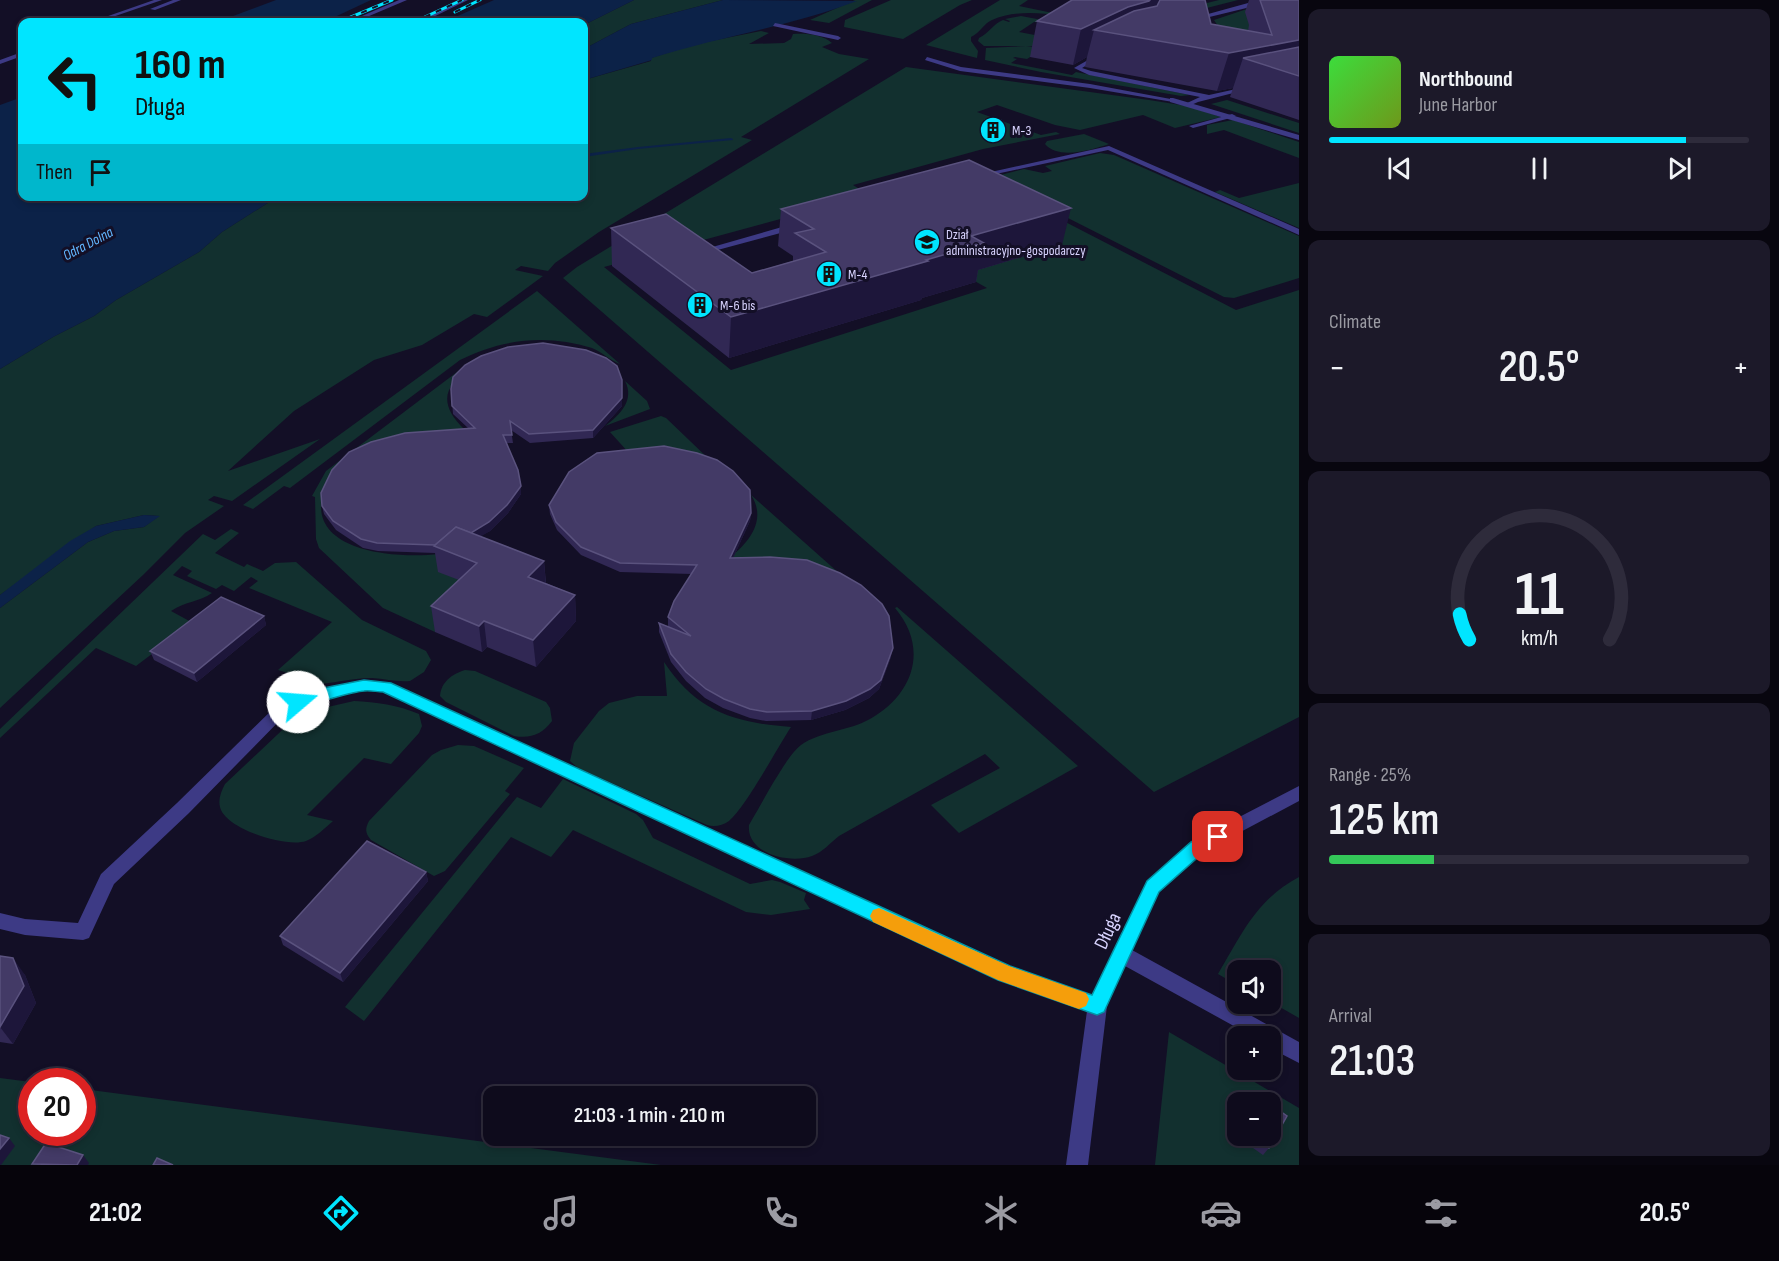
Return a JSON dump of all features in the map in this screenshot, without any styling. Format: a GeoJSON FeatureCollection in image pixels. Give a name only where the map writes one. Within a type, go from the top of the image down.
{"type":"FeatureCollection","features":[{"type":"Feature","properties":{"kind":"street"},"geometry":{"type":"LineString","coordinates":[[1173,100],[1299,138]]}},
{"type":"Feature","properties":{"kind":"lane"},"geometry":{"type":"LineString","coordinates":[[106,18],[159,0]]}},
{"type":"Feature","properties":{"kind":"lane"},"geometry":{"type":"LineString","coordinates":[[126,18],[178,0]]}},
{"type":"Feature","properties":{"kind":"lane"},"geometry":{"type":"LineString","coordinates":[[361,18],[404,0]]}},
{"type":"Feature","properties":{"kind":"lane"},"geometry":{"type":"LineString","coordinates":[[427,18],[465,0]]}},
{"type":"Feature","properties":{"kind":"lane"},"geometry":{"type":"LineString","coordinates":[[1182,21],[1262,1],[1275,6]]}},
{"type":"Feature","properties":{"kind":"lane"},"geometry":{"type":"LineString","coordinates":[[775,25],[838,38]]}},
{"type":"Feature","properties":{"kind":"lane"},"geometry":{"type":"LineString","coordinates":[[0,55],[18,48]]}},
{"type":"Feature","properties":{"kind":"lane"},"geometry":{"type":"LineString","coordinates":[[1109,50],[1077,68],[1095,74],[1209,97]]}},
{"type":"Feature","properties":{"kind":"lane"},"geometry":{"type":"LineString","coordinates":[[0,62],[18,55]]}},
{"type":"Feature","properties":{"kind":"lane"},"geometry":{"type":"LineString","coordinates":[[927,58],[960,69],[1090,86],[1173,100]]}},
{"type":"Feature","properties":{"kind":"lane"},"geometry":{"type":"LineString","coordinates":[[1189,104],[1209,97],[1261,86]]}},
{"type":"Feature","properties":{"kind":"lane"},"geometry":{"type":"LineString","coordinates":[[1193,126],[1232,116]]}},
{"type":"Feature","properties":{"kind":"lane"},"geometry":{"type":"LineString","coordinates":[[967,178],[1110,148],[1299,232]]}},
{"type":"Feature","properties":{"kind":"lane"},"geometry":{"type":"LineString","coordinates":[[688,255],[801,224]]}},
{"type":"Feature","properties":{"kind":"lane"},"geometry":{"type":"LineString","coordinates":[[0,921],[26,927],[83,932],[106,879],[183,808],[283,708],[313,696],[364,685],[386,687],[1005,974],[1097,1006]]}},
{"type":"Feature","properties":{"kind":"lane","name":"Długa"},"geometry":{"type":"LineString","coordinates":[[1077,1165],[1097,1006],[1153,886],[1197,847],[1299,793]]}},
{"type":"Feature","properties":{"kind":"lane"},"geometry":{"type":"LineString","coordinates":[[1122,954],[1250,1026]]}},
{"type":"Feature","properties":{"kind":"lane"},"geometry":{"type":"LineString","coordinates":[[1281,1043],[1299,1053]]}},
{"type":"Feature","properties":{"kind":"green space"},"geometry":{"type":"Polygon","coordinates":[[[634,0],[723,0],[631,24],[588,47],[588,23],[634,0]]]}},
{"type":"Feature","properties":{"kind":"green space"},"geometry":{"type":"Polygon","coordinates":[[[855,0],[872,0],[829,23],[810,20],[855,0]]]}},
{"type":"Feature","properties":{"kind":"green space"},"geometry":{"type":"Polygon","coordinates":[[[891,0],[972,0],[903,39],[844,27],[845,20],[891,0]]]}},
{"type":"Feature","properties":{"kind":"green space"},"geometry":{"type":"Polygon","coordinates":[[[1000,0],[1028,0],[1019,6],[1115,26],[1219,0],[1238,0],[1199,10],[1206,13],[1192,16],[1184,14],[1127,26],[1127,29],[1122,30],[1054,15],[1028,13],[1003,16],[989,21],[971,37],[978,51],[977,58],[926,45],[1000,0]]]}},
{"type":"Feature","properties":{"kind":"green space"},"geometry":{"type":"Polygon","coordinates":[[[1259,5],[1247,16],[1251,31],[1220,29],[1214,20],[1259,5]]]}},
{"type":"Feature","properties":{"kind":"green space"},"geometry":{"type":"Polygon","coordinates":[[[1021,16],[1069,25],[1034,22],[1019,32],[1040,36],[1042,46],[984,46],[978,41],[1003,20],[1009,22],[1005,19],[1021,16]]]}},
{"type":"Feature","properties":{"kind":"green space"},"geometry":{"type":"Polygon","coordinates":[[[761,31],[769,33],[749,44],[784,43],[791,39],[793,34],[808,34],[828,40],[832,43],[822,47],[839,54],[869,59],[741,137],[752,140],[599,232],[555,263],[548,271],[521,266],[515,270],[543,276],[487,317],[474,314],[422,345],[374,360],[294,411],[228,471],[320,439],[232,501],[214,496],[208,500],[224,506],[185,533],[0,708],[0,608],[88,542],[114,531],[144,527],[159,516],[144,515],[96,526],[0,595],[0,369],[53,337],[94,316],[116,300],[199,252],[222,232],[271,201],[588,201],[588,79],[651,61],[651,58],[691,45],[761,31]]]}},
{"type":"Feature","properties":{"kind":"green space"},"geometry":{"type":"Polygon","coordinates":[[[1026,46],[1044,48],[1027,59],[1015,57],[1013,58],[1017,59],[1011,63],[1072,75],[1076,72],[1190,95],[1181,96],[985,60],[986,48],[1026,46]]]}},
{"type":"Feature","properties":{"kind":"green space"},"geometry":{"type":"Polygon","coordinates":[[[906,67],[1187,106],[1221,117],[1175,128],[1143,115],[1080,130],[1055,125],[997,105],[977,112],[1041,135],[1056,132],[1060,134],[983,149],[853,185],[869,195],[604,267],[731,370],[987,288],[964,275],[984,180],[1236,310],[1299,290],[1299,717],[1154,792],[563,278],[577,267],[906,67]]]}},
{"type":"Feature","properties":{"kind":"green space"},"geometry":{"type":"Polygon","coordinates":[[[1227,100],[1299,123],[1299,133],[1211,104],[1227,100]]]}},
{"type":"Feature","properties":{"kind":"green space"},"geometry":{"type":"Polygon","coordinates":[[[1233,120],[1299,142],[1299,158],[1224,130],[1207,134],[1207,125],[1233,120]]]}},
{"type":"Feature","properties":{"kind":"green space"},"geometry":{"type":"Polygon","coordinates":[[[1084,134],[1109,144],[1085,151],[1066,153],[1051,149],[1045,144],[1047,141],[1084,134]]]}},
{"type":"Feature","properties":{"kind":"green space"},"geometry":{"type":"Polygon","coordinates":[[[1100,153],[1114,155],[1299,236],[1299,278],[1234,298],[1224,297],[989,178],[1024,169],[1043,173],[1052,171],[1045,166],[1100,153]]]}},
{"type":"Feature","properties":{"kind":"green space"},"geometry":{"type":"Polygon","coordinates":[[[1299,183],[1299,228],[1215,192],[1220,190],[1239,198],[1299,183]]]}},
{"type":"Feature","properties":{"kind":"green space"},"geometry":{"type":"Polygon","coordinates":[[[537,291],[620,364],[592,348],[558,341],[524,341],[492,347],[460,360],[290,488],[284,486],[253,509],[243,505],[537,291]]]}},
{"type":"Feature","properties":{"kind":"green space"},"geometry":{"type":"Polygon","coordinates":[[[510,347],[468,371],[449,390],[447,401],[452,414],[465,430],[324,490],[321,511],[327,527],[341,539],[359,548],[379,553],[439,554],[480,589],[435,632],[383,608],[319,548],[316,539],[315,497],[312,496],[326,471],[465,366],[481,356],[510,347]]]}},
{"type":"Feature","properties":{"kind":"green space"},"geometry":{"type":"Polygon","coordinates":[[[625,381],[647,401],[650,409],[605,426],[621,412],[627,401],[628,388],[625,381]]]}},
{"type":"Feature","properties":{"kind":"green space"},"geometry":{"type":"Polygon","coordinates":[[[661,416],[666,418],[713,463],[629,453],[610,432],[661,416]]]}},
{"type":"Feature","properties":{"kind":"green space"},"geometry":{"type":"Polygon","coordinates":[[[751,495],[849,582],[723,562],[746,542],[756,524],[756,505],[751,495]]]}},
{"type":"Feature","properties":{"kind":"green space"},"geometry":{"type":"Polygon","coordinates":[[[231,529],[239,533],[215,553],[244,567],[247,564],[263,571],[275,563],[296,562],[362,620],[426,651],[431,660],[424,672],[410,681],[372,678],[305,684],[282,678],[288,673],[278,670],[332,622],[249,588],[258,581],[251,577],[234,591],[222,585],[216,589],[187,576],[192,571],[182,566],[173,575],[212,593],[171,611],[193,623],[136,666],[96,648],[0,738],[0,729],[203,534],[215,540],[231,529]]]}},
{"type":"Feature","properties":{"kind":"green space"},"geometry":{"type":"Polygon","coordinates":[[[897,607],[1078,766],[959,833],[931,805],[1000,768],[985,754],[839,836],[812,856],[792,859],[762,850],[754,843],[749,825],[781,770],[795,751],[809,740],[870,719],[897,697],[906,683],[912,669],[914,654],[912,639],[895,608],[897,607]]]}},
{"type":"Feature","properties":{"kind":"green space"},"geometry":{"type":"Polygon","coordinates":[[[664,662],[676,679],[703,703],[735,718],[791,727],[744,803],[724,824],[707,825],[578,768],[570,761],[574,743],[599,711],[609,703],[637,696],[667,696],[664,662]]]}},
{"type":"Feature","properties":{"kind":"green space"},"geometry":{"type":"Polygon","coordinates":[[[465,670],[475,671],[546,702],[550,708],[552,721],[536,734],[526,737],[514,736],[446,702],[440,696],[442,687],[452,676],[465,670]]]}},
{"type":"Feature","properties":{"kind":"green space"},"geometry":{"type":"Polygon","coordinates":[[[354,701],[403,708],[419,714],[422,726],[419,733],[391,764],[364,758],[307,815],[333,821],[327,827],[306,841],[285,842],[257,835],[233,823],[224,815],[219,801],[225,784],[296,717],[354,701]]]}},
{"type":"Feature","properties":{"kind":"green space"},"geometry":{"type":"Polygon","coordinates":[[[458,745],[474,746],[524,768],[505,791],[510,794],[445,871],[434,876],[371,840],[366,829],[369,821],[432,755],[458,745]]]}},
{"type":"Feature","properties":{"kind":"green space"},"geometry":{"type":"Polygon","coordinates":[[[563,779],[636,814],[643,820],[653,838],[750,884],[772,880],[806,893],[804,900],[810,909],[771,915],[746,912],[573,830],[551,857],[511,837],[364,1021],[345,1007],[517,797],[541,808],[563,779]]]}},
{"type":"Feature","properties":{"kind":"green space"},"geometry":{"type":"Polygon","coordinates":[[[1299,877],[1299,1018],[1281,1008],[1281,960],[1227,960],[1227,979],[1218,974],[1251,919],[1284,886],[1299,877]]]}},
{"type":"Feature","properties":{"kind":"green space"},"geometry":{"type":"Polygon","coordinates":[[[1169,1032],[1227,1066],[1227,1080],[1251,1080],[1272,1092],[1227,1092],[1227,1146],[1281,1146],[1281,1097],[1299,1108],[1299,1165],[1155,1165],[1169,1032]]]}},
{"type":"Feature","properties":{"kind":"green space"},"geometry":{"type":"Polygon","coordinates":[[[0,1078],[18,1080],[18,1146],[96,1146],[96,1091],[483,1142],[483,1146],[516,1146],[661,1165],[0,1165],[0,1078]]]}},
{"type":"Feature","properties":{"kind":"water"},"geometry":{"type":"Polygon","coordinates":[[[276,0],[371,0],[333,18],[228,18],[276,0]]]}},
{"type":"Feature","properties":{"kind":"water"},"geometry":{"type":"Polygon","coordinates":[[[494,0],[634,0],[588,23],[588,18],[453,18],[494,0]]]}},
{"type":"Feature","properties":{"kind":"water"},"geometry":{"type":"Polygon","coordinates":[[[723,0],[857,1],[806,18],[678,50],[588,79],[588,47],[631,24],[723,0]]]}},
{"type":"Feature","properties":{"kind":"water","name":"Odra Dolna"},"geometry":{"type":"Polygon","coordinates":[[[18,98],[18,201],[271,201],[222,232],[199,252],[116,300],[94,316],[53,337],[0,369],[0,105],[18,98]]]}},
{"type":"Feature","properties":{"kind":"water"},"geometry":{"type":"Polygon","coordinates":[[[144,515],[160,516],[144,527],[114,531],[88,542],[0,608],[0,595],[70,541],[96,526],[144,515]]]}},
{"type":"Feature","properties":{"kind":"building"},"geometry":{"type":"Polygon","coordinates":[[[1072,0],[1150,0],[1128,7],[1081,29],[1037,21],[1072,0]]]}},
{"type":"Feature","properties":{"kind":"building"},"geometry":{"type":"Polygon","coordinates":[[[1160,0],[1205,0],[1211,24],[1272,35],[1260,0],[1299,0],[1299,40],[1229,53],[1094,30],[1134,11],[1157,6],[1160,0]]]}},
{"type":"Feature","properties":{"kind":"building"},"geometry":{"type":"Polygon","coordinates":[[[1299,47],[1299,76],[1243,58],[1299,47]]]}},
{"type":"Feature","properties":{"kind":"building"},"geometry":{"type":"Polygon","coordinates":[[[969,160],[1071,208],[971,236],[984,243],[926,260],[928,261],[731,317],[611,228],[666,214],[752,273],[826,252],[795,233],[814,229],[781,209],[969,160]]]}},
{"type":"Feature","properties":{"kind":"building"},"geometry":{"type":"Polygon","coordinates":[[[543,343],[586,350],[606,358],[617,366],[622,380],[622,398],[593,430],[529,434],[510,421],[512,435],[503,435],[518,470],[521,486],[507,505],[489,522],[471,533],[456,527],[435,545],[377,543],[361,539],[333,521],[322,506],[321,493],[332,470],[349,452],[371,442],[405,433],[475,428],[452,406],[453,377],[465,365],[481,356],[508,347],[543,343]]]}},
{"type":"Feature","properties":{"kind":"building"},"geometry":{"type":"Polygon","coordinates":[[[664,446],[717,460],[733,471],[750,490],[751,513],[730,558],[770,557],[807,560],[840,573],[861,585],[882,604],[889,616],[893,648],[881,680],[870,689],[846,701],[812,711],[767,712],[750,709],[724,699],[706,689],[686,672],[671,654],[659,623],[691,636],[668,617],[674,601],[697,565],[620,563],[581,547],[556,522],[549,505],[569,472],[597,453],[664,446]]]}},
{"type":"Feature","properties":{"kind":"building"},"geometry":{"type":"Polygon","coordinates":[[[456,527],[544,561],[528,577],[575,595],[533,640],[484,621],[479,626],[431,606],[477,563],[434,546],[456,527]]]}},
{"type":"Feature","properties":{"kind":"building"},"geometry":{"type":"Polygon","coordinates":[[[221,597],[264,616],[194,673],[150,651],[221,597]]]}},
{"type":"Feature","properties":{"kind":"building"},"geometry":{"type":"Polygon","coordinates":[[[367,841],[426,872],[340,973],[280,936],[367,841]]]}},
{"type":"Feature","properties":{"kind":"building"},"geometry":{"type":"Polygon","coordinates":[[[0,956],[13,958],[24,986],[0,1027],[0,956]]]}},
{"type":"Feature","properties":{"kind":"building"},"geometry":{"type":"Polygon","coordinates":[[[1281,1112],[1287,1116],[1281,1127],[1281,1112]]]}},
{"type":"Feature","properties":{"kind":"building"},"geometry":{"type":"Polygon","coordinates":[[[0,1135],[9,1138],[0,1149],[0,1135]]]}},
{"type":"Feature","properties":{"kind":"building"},"geometry":{"type":"Polygon","coordinates":[[[44,1146],[55,1146],[83,1155],[77,1165],[32,1164],[44,1146]]]}},
{"type":"Feature","properties":{"kind":"building"},"geometry":{"type":"Polygon","coordinates":[[[157,1158],[173,1165],[153,1165],[157,1158]]]}},
{"type":"Feature","properties":{"kind":"waterway"},"geometry":{"type":"LineString","coordinates":[[588,155],[731,139]]}},
{"type":"Feature","properties":{"kind":"railway"},"geometry":{"type":"LineString","coordinates":[[349,18],[392,0]]}},
{"type":"Feature","properties":{"kind":"railway"},"geometry":{"type":"LineString","coordinates":[[423,18],[462,0]]}},
{"type":"Feature","properties":{"kind":"railway"},"geometry":{"type":"LineString","coordinates":[[455,12],[480,0]]}},
{"type":"Feature","properties":{"kind":"slow traffic"},"geometry":{"type":"LineString","coordinates":[[879,916],[1005,974],[1079,999]]}},
{"type":"Feature","properties":{"kind":"place","name":"M-3"},"geometry":{"type":"Point","coordinates":[993,130]}},
{"type":"Feature","properties":{"kind":"place","name":"Dział administracyjno-gospodarczy"},"geometry":{"type":"Point","coordinates":[927,242]}},
{"type":"Feature","properties":{"kind":"place","name":"M-4"},"geometry":{"type":"Point","coordinates":[829,274]}},
{"type":"Feature","properties":{"kind":"place","name":"M-6 bis"},"geometry":{"type":"Point","coordinates":[700,305]}},
{"type":"Feature","properties":{"kind":"route"},"geometry":{"type":"LineString","coordinates":[[298,702],[313,696],[364,685],[386,687],[1005,974],[1097,1006],[1153,886],[1197,847],[1218,837]]}}]}
